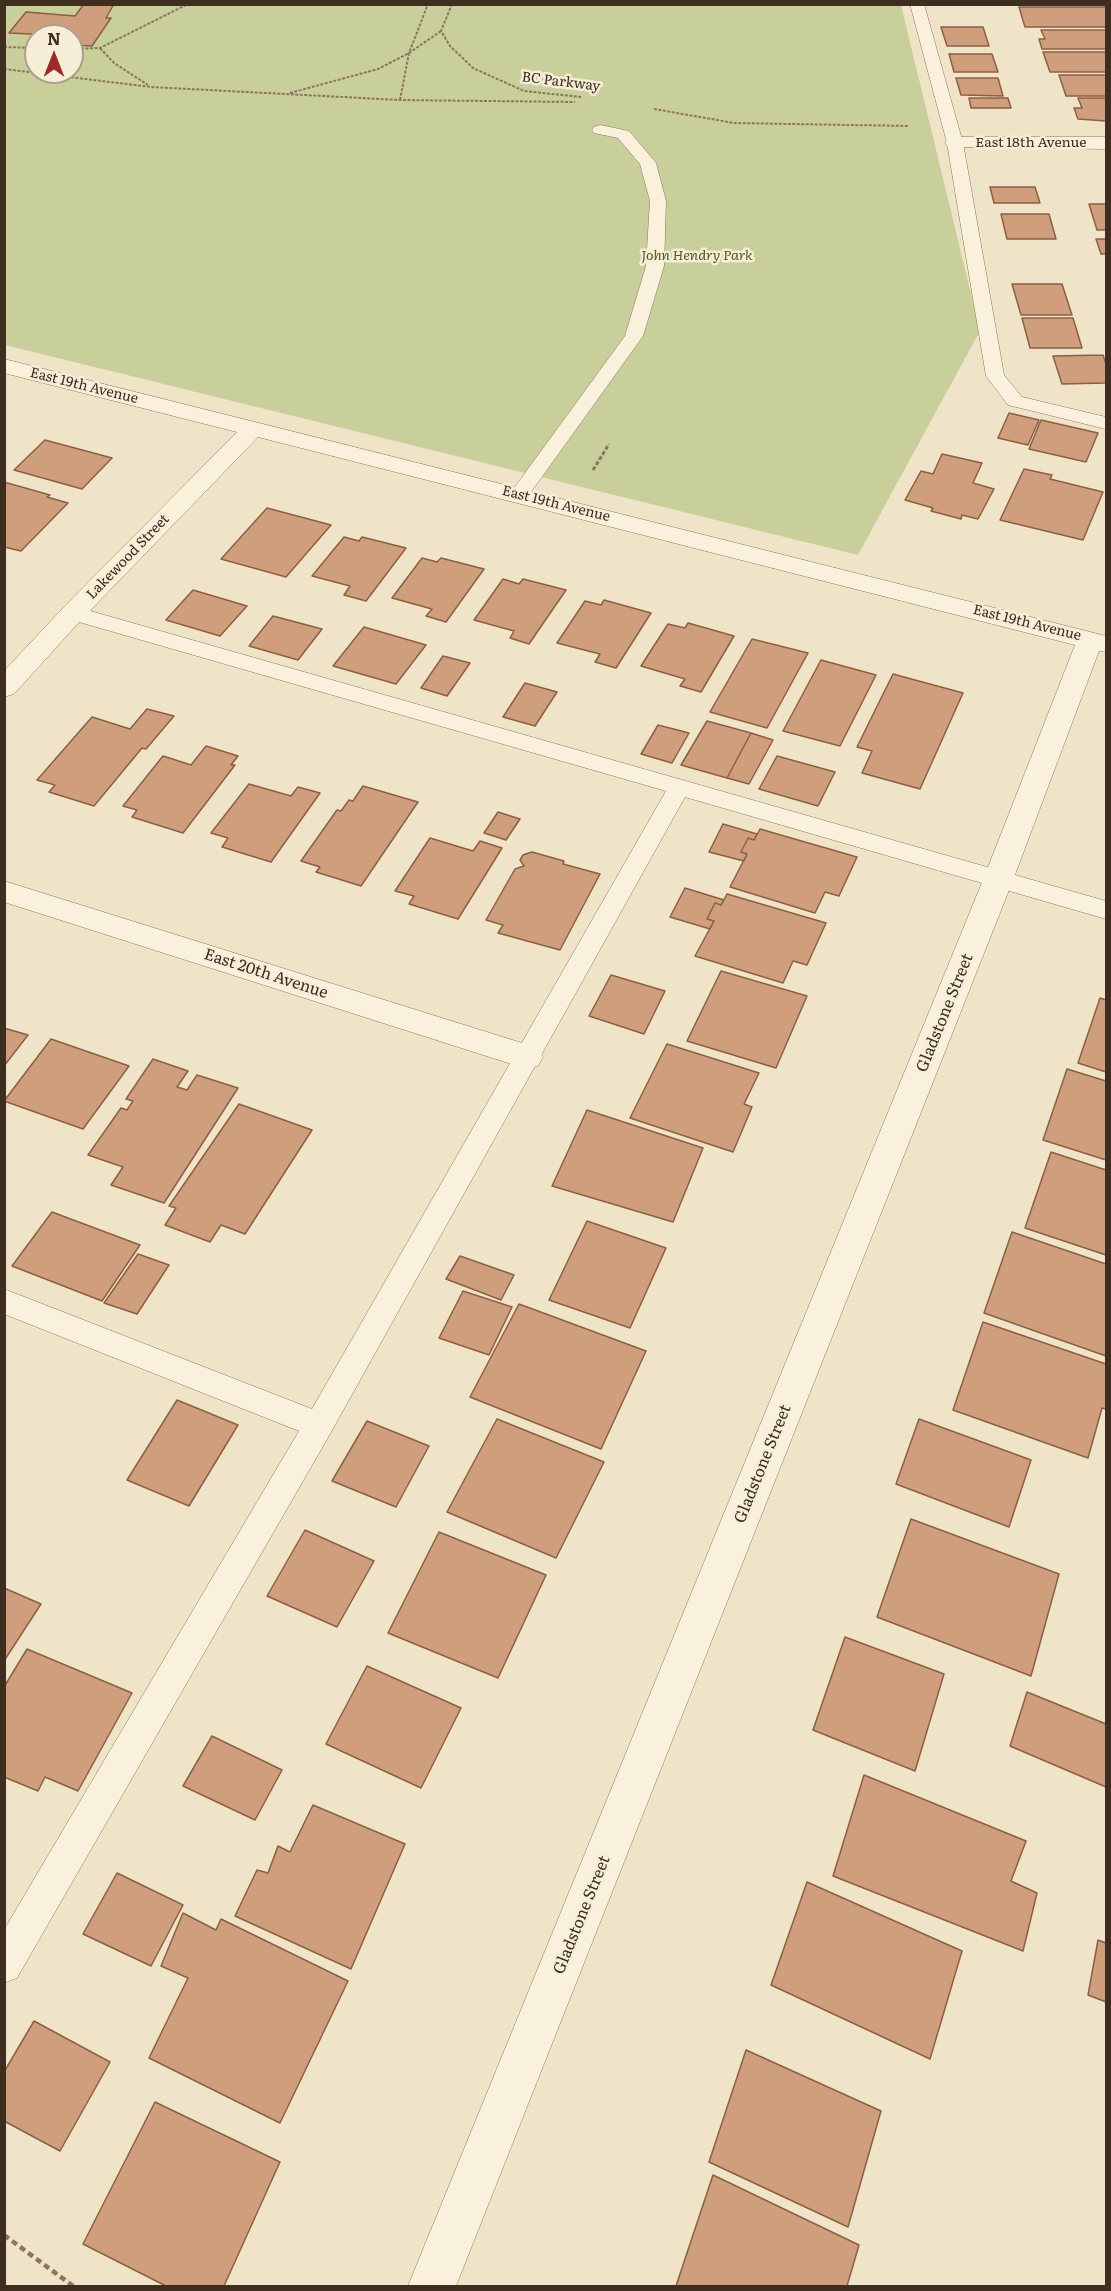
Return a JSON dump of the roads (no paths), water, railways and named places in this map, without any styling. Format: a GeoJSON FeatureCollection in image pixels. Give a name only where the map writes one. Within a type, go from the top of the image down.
{"type":"FeatureCollection","features":[{"type":"Feature","properties":{"kind":"street","name":"East 18th Avenue"},"geometry":{"type":"LineString","coordinates":[[952,135],[1107,143]]}},
{"type":"Feature","properties":{"kind":"street","name":"East 19th Avenue"},"geometry":{"type":"LineString","coordinates":[[4,366],[1099,642]]}},
{"type":"Feature","properties":{"kind":"street","name":"Lakewood Street"},"geometry":{"type":"LineString","coordinates":[[4,688],[73,613],[253,429]]}},
{"type":"Feature","properties":{"kind":"street","name":"Gladstone Street"},"geometry":{"type":"LineString","coordinates":[[432,2286],[998,880],[1099,642]]}},
{"type":"Feature","properties":{"kind":"street","name":"East 20th Avenue"},"geometry":{"type":"LineString","coordinates":[[4,891],[526,1057]]}},
{"type":"Feature","properties":{"kind":"lane"},"geometry":{"type":"LineString","coordinates":[[917,4],[952,135],[995,376],[1015,401],[1107,423]]}},
{"type":"Feature","properties":{"kind":"lane"},"geometry":{"type":"LineString","coordinates":[[519,495],[634,336],[655,266],[658,201],[648,163],[623,134],[600,129]]}},
{"type":"Feature","properties":{"kind":"lane"},"geometry":{"type":"LineString","coordinates":[[73,613],[1107,910]]}},
{"type":"Feature","properties":{"kind":"lane"},"geometry":{"type":"LineString","coordinates":[[4,1965],[319,1425],[679,788]]}},
{"type":"Feature","properties":{"kind":"lane"},"geometry":{"type":"LineString","coordinates":[[4,1301],[319,1425]]}},
{"type":"Feature","properties":{"kind":"park label","name":"John Hendry Park"},"geometry":{"type":"Point","coordinates":[697,256]}}]}
